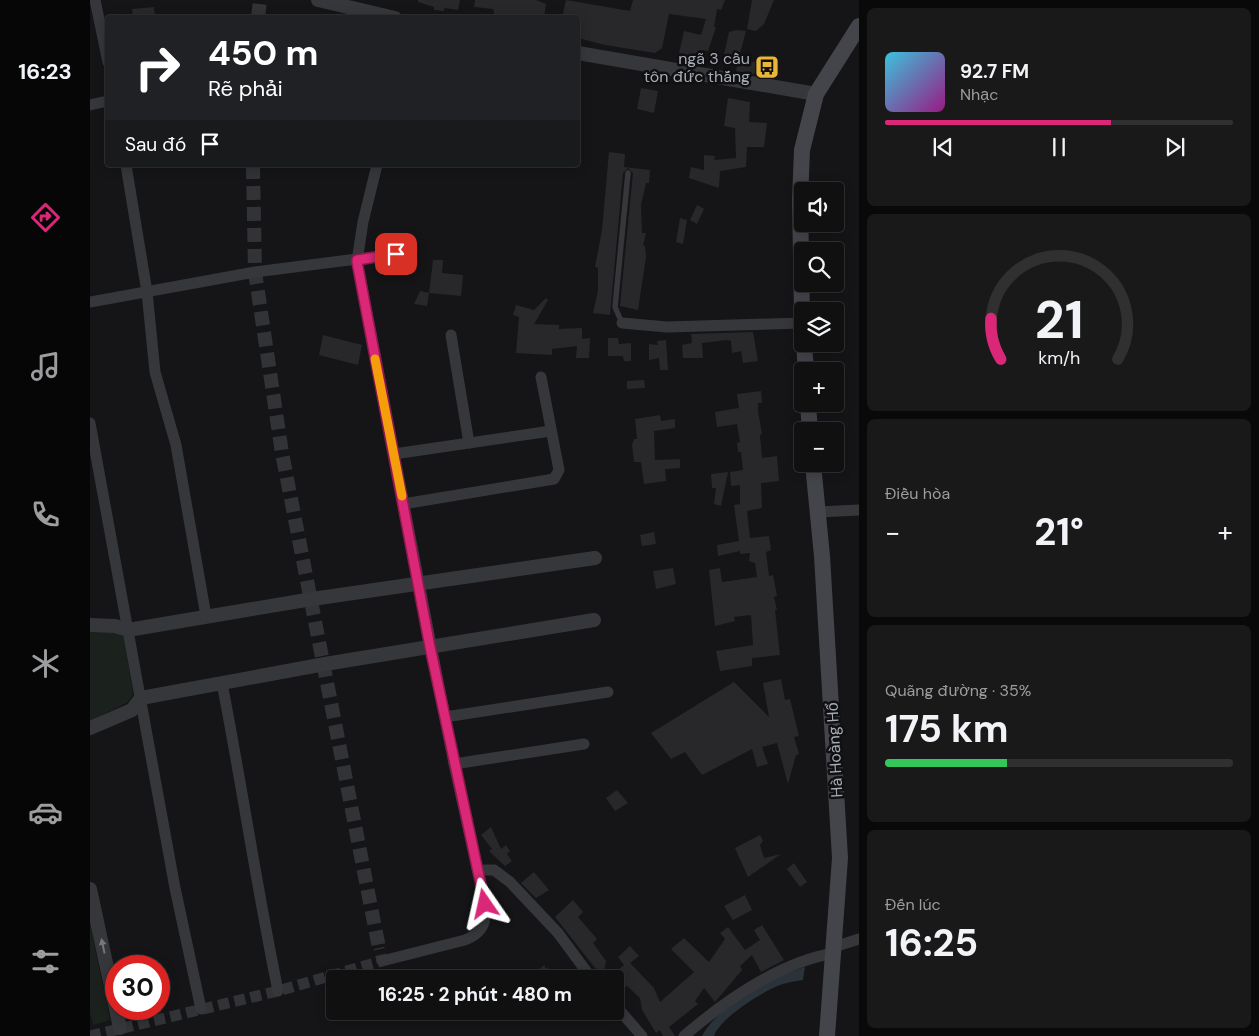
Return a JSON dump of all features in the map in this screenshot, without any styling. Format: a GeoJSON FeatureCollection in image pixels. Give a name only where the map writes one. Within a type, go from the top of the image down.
{"type":"FeatureCollection","features":[{"type":"Feature","properties":{"kind":"main road"},"geometry":{"type":"LineString","coordinates":[[797,302],[802,150],[816,94],[859,26]]}},
{"type":"Feature","properties":{"kind":"main road","name":"Hà Hoàng Hổ"},"geometry":{"type":"LineString","coordinates":[[815,472],[840,858],[830,952],[827,1036]]}},
{"type":"Feature","properties":{"kind":"street"},"geometry":{"type":"LineString","coordinates":[[95,0],[105,48]]}},
{"type":"Feature","properties":{"kind":"street"},"geometry":{"type":"LineString","coordinates":[[318,0],[382,15]]}},
{"type":"Feature","properties":{"kind":"street"},"geometry":{"type":"LineString","coordinates":[[580,53],[777,89],[816,94]]}},
{"type":"Feature","properties":{"kind":"street"},"geometry":{"type":"LineString","coordinates":[[90,105],[105,102]]}},
{"type":"Feature","properties":{"kind":"street"},"geometry":{"type":"LineString","coordinates":[[126,167],[147,292],[155,372],[176,445],[206,616]]}},
{"type":"Feature","properties":{"kind":"street"},"geometry":{"type":"LineString","coordinates":[[377,167],[363,222],[357,260],[430,647],[486,914],[484,925],[480,931],[465,940],[382,961]]}},
{"type":"Feature","properties":{"kind":"street"},"geometry":{"type":"LineString","coordinates":[[90,302],[255,272],[396,254]]}},
{"type":"Feature","properties":{"kind":"street"},"geometry":{"type":"LineString","coordinates":[[622,323],[667,327],[774,324],[794,319]]}},
{"type":"Feature","properties":{"kind":"street"},"geometry":{"type":"LineString","coordinates":[[451,336],[469,443]]}},
{"type":"Feature","properties":{"kind":"street"},"geometry":{"type":"LineString","coordinates":[[403,504],[554,479],[559,470],[541,377]]}},
{"type":"Feature","properties":{"kind":"street"},"geometry":{"type":"LineString","coordinates":[[90,423],[142,698],[175,888],[201,1009]]}},
{"type":"Feature","properties":{"kind":"street"},"geometry":{"type":"LineString","coordinates":[[394,454],[551,431]]}},
{"type":"Feature","properties":{"kind":"street"},"geometry":{"type":"LineString","coordinates":[[818,512],[859,510]]}},
{"type":"Feature","properties":{"kind":"street"},"geometry":{"type":"LineString","coordinates":[[90,625],[115,626],[128,630],[206,616],[596,558]]}},
{"type":"Feature","properties":{"kind":"street"},"geometry":{"type":"LineString","coordinates":[[90,728],[132,710],[142,698],[594,620]]}},
{"type":"Feature","properties":{"kind":"street"},"geometry":{"type":"LineString","coordinates":[[222,683],[245,804],[262,915],[278,991]]}},
{"type":"Feature","properties":{"kind":"street"},"geometry":{"type":"LineString","coordinates":[[445,717],[608,692]]}},
{"type":"Feature","properties":{"kind":"street"},"geometry":{"type":"LineString","coordinates":[[454,764],[584,744]]}},
{"type":"Feature","properties":{"kind":"street"},"geometry":{"type":"LineString","coordinates":[[478,870],[494,870],[510,882],[553,927],[585,970]]}},
{"type":"Feature","properties":{"kind":"street"},"geometry":{"type":"LineString","coordinates":[[90,889],[120,1028]]}},
{"type":"Feature","properties":{"kind":"street"},"geometry":{"type":"LineString","coordinates":[[684,1036],[711,1013],[782,970],[805,959],[830,952],[859,940]]}},
{"type":"Feature","properties":{"kind":"street"},"geometry":{"type":"LineString","coordinates":[[624,1015],[642,1036]]}},
{"type":"Feature","properties":{"kind":"lane"},"geometry":{"type":"LineString","coordinates":[[622,323],[615,307],[628,173]]}},
{"type":"Feature","properties":{"kind":"shaded area"},"geometry":{"type":"Polygon","coordinates":[[[90,629],[118,633],[124,638],[133,694],[128,702],[90,721],[90,629]]]}},
{"type":"Feature","properties":{"kind":"shaded area"},"geometry":{"type":"Polygon","coordinates":[[[90,924],[105,996],[105,1020],[110,1020],[93,1025],[90,1013],[90,924]]]}},
{"type":"Feature","properties":{"kind":"shaded area"},"geometry":{"type":"Polygon","coordinates":[[[805,967],[803,980],[783,984],[765,992],[733,1013],[714,1036],[702,1036],[709,1025],[720,1014],[747,994],[792,971],[805,967]]]}},
{"type":"Feature","properties":{"kind":"building"},"geometry":{"type":"Polygon","coordinates":[[[418,0],[460,0],[458,10],[444,8],[444,11],[434,10],[434,7],[418,2],[418,0]]]}},
{"type":"Feature","properties":{"kind":"building"},"geometry":{"type":"Polygon","coordinates":[[[475,0],[536,0],[546,4],[544,15],[494,15],[493,9],[474,7],[475,0]]]}},
{"type":"Feature","properties":{"kind":"building"},"geometry":{"type":"Polygon","coordinates":[[[566,0],[630,11],[633,0],[725,0],[721,10],[717,9],[714,27],[716,27],[708,51],[699,50],[696,58],[679,53],[684,31],[701,35],[706,19],[669,14],[662,48],[655,53],[605,45],[580,39],[580,15],[563,15],[566,0]]]}},
{"type":"Feature","properties":{"kind":"building"},"geometry":{"type":"Polygon","coordinates":[[[752,0],[774,0],[764,24],[756,31],[747,29],[752,0]]]}},
{"type":"Feature","properties":{"kind":"building"},"geometry":{"type":"Polygon","coordinates":[[[154,7],[155,15],[133,15],[132,9],[154,7]]]}},
{"type":"Feature","properties":{"kind":"building"},"geometry":{"type":"Polygon","coordinates":[[[737,30],[746,31],[738,61],[723,59],[729,32],[737,30]]]}},
{"type":"Feature","properties":{"kind":"building"},"geometry":{"type":"Polygon","coordinates":[[[738,61],[757,62],[754,74],[736,71],[738,61]]]}},
{"type":"Feature","properties":{"kind":"building"},"geometry":{"type":"Polygon","coordinates":[[[641,88],[658,91],[654,113],[637,109],[641,88]]]}},
{"type":"Feature","properties":{"kind":"building"},"geometry":{"type":"Polygon","coordinates":[[[728,98],[750,102],[749,122],[767,123],[764,147],[747,147],[746,167],[720,171],[719,188],[689,178],[691,167],[704,170],[704,155],[715,156],[714,160],[736,158],[735,128],[724,126],[728,98]]]}},
{"type":"Feature","properties":{"kind":"building"},"geometry":{"type":"Polygon","coordinates":[[[609,152],[625,154],[624,167],[650,170],[649,183],[646,183],[641,205],[642,233],[646,233],[643,245],[645,246],[646,257],[638,310],[620,306],[633,173],[628,168],[623,173],[610,315],[593,313],[598,291],[598,268],[595,267],[602,230],[609,152]]]}},
{"type":"Feature","properties":{"kind":"building"},"geometry":{"type":"Polygon","coordinates":[[[697,205],[704,209],[697,224],[690,220],[697,205]]]}},
{"type":"Feature","properties":{"kind":"building"},"geometry":{"type":"Polygon","coordinates":[[[680,218],[687,220],[683,244],[676,242],[680,218]]]}},
{"type":"Feature","properties":{"kind":"building"},"geometry":{"type":"Polygon","coordinates":[[[433,260],[443,260],[442,273],[463,275],[461,296],[429,293],[433,260]]]}},
{"type":"Feature","properties":{"kind":"building"},"geometry":{"type":"Polygon","coordinates":[[[420,291],[429,293],[427,306],[414,304],[420,291]]]}},
{"type":"Feature","properties":{"kind":"building"},"geometry":{"type":"Polygon","coordinates":[[[546,298],[548,300],[534,324],[559,325],[559,329],[582,328],[582,339],[590,338],[589,358],[576,358],[577,346],[552,349],[552,355],[516,353],[519,317],[513,315],[516,305],[534,310],[546,298]]]}},
{"type":"Feature","properties":{"kind":"building"},"geometry":{"type":"Polygon","coordinates":[[[753,332],[758,361],[743,363],[741,351],[732,353],[731,341],[727,340],[702,343],[703,358],[683,358],[682,345],[692,343],[691,334],[753,332]]]}},
{"type":"Feature","properties":{"kind":"building"},"geometry":{"type":"Polygon","coordinates":[[[323,335],[362,345],[358,365],[319,355],[323,335]]]}},
{"type":"Feature","properties":{"kind":"building"},"geometry":{"type":"Polygon","coordinates":[[[608,338],[618,338],[619,344],[631,343],[631,361],[624,361],[623,356],[608,356],[608,338]]]}},
{"type":"Feature","properties":{"kind":"building"},"geometry":{"type":"Polygon","coordinates":[[[666,340],[668,370],[660,370],[659,358],[649,360],[649,344],[658,345],[657,341],[666,340]]]}},
{"type":"Feature","properties":{"kind":"building"},"geometry":{"type":"Polygon","coordinates":[[[644,380],[645,388],[627,389],[627,381],[644,380]]]}},
{"type":"Feature","properties":{"kind":"building"},"geometry":{"type":"Polygon","coordinates":[[[761,391],[762,403],[758,403],[758,411],[762,434],[760,435],[762,458],[777,456],[779,481],[761,483],[762,508],[747,511],[750,538],[769,536],[771,550],[766,552],[769,576],[773,575],[777,596],[774,597],[777,610],[775,610],[780,655],[752,658],[752,666],[720,671],[716,651],[753,645],[751,615],[734,617],[735,621],[715,626],[709,570],[720,568],[722,582],[757,577],[755,563],[749,561],[750,553],[740,554],[740,551],[718,556],[717,545],[739,541],[734,505],[740,504],[740,485],[731,486],[730,472],[743,470],[741,452],[738,452],[737,443],[740,442],[737,424],[717,427],[715,412],[739,408],[737,394],[761,391]]]}},
{"type":"Feature","properties":{"kind":"building"},"geometry":{"type":"Polygon","coordinates":[[[660,415],[661,421],[675,419],[675,428],[654,431],[655,460],[680,459],[680,468],[665,469],[666,481],[644,484],[641,462],[634,462],[632,445],[634,439],[637,439],[635,419],[660,415]]]}},
{"type":"Feature","properties":{"kind":"building"},"geometry":{"type":"Polygon","coordinates":[[[728,472],[721,506],[714,504],[716,488],[712,488],[711,474],[728,472]]]}},
{"type":"Feature","properties":{"kind":"building"},"geometry":{"type":"Polygon","coordinates":[[[654,532],[656,544],[642,546],[640,535],[654,532]]]}},
{"type":"Feature","properties":{"kind":"building"},"geometry":{"type":"Polygon","coordinates":[[[673,568],[676,584],[656,589],[653,571],[673,568]]]}},
{"type":"Feature","properties":{"kind":"building"},"geometry":{"type":"Polygon","coordinates":[[[781,679],[785,700],[790,699],[799,736],[794,737],[799,754],[796,755],[788,784],[777,743],[762,747],[768,764],[757,767],[752,749],[702,775],[685,752],[671,759],[651,733],[734,682],[769,717],[763,683],[781,679]]]}},
{"type":"Feature","properties":{"kind":"building"},"geometry":{"type":"Polygon","coordinates":[[[617,790],[628,803],[615,811],[606,798],[617,790]]]}},
{"type":"Feature","properties":{"kind":"building"},"geometry":{"type":"Polygon","coordinates":[[[491,827],[501,849],[506,845],[510,851],[507,854],[512,861],[505,866],[489,851],[492,849],[481,835],[491,827]]]}},
{"type":"Feature","properties":{"kind":"building"},"geometry":{"type":"Polygon","coordinates":[[[760,835],[763,841],[760,845],[764,858],[781,854],[748,877],[735,848],[760,835]]]}},
{"type":"Feature","properties":{"kind":"building"},"geometry":{"type":"Polygon","coordinates":[[[794,863],[807,882],[800,887],[787,869],[794,863]]]}},
{"type":"Feature","properties":{"kind":"building"},"geometry":{"type":"Polygon","coordinates":[[[534,872],[549,890],[536,898],[521,883],[534,872]]]}},
{"type":"Feature","properties":{"kind":"building"},"geometry":{"type":"Polygon","coordinates":[[[745,895],[752,910],[733,920],[724,906],[745,895]]]}},
{"type":"Feature","properties":{"kind":"building"},"geometry":{"type":"Polygon","coordinates":[[[573,900],[583,912],[578,917],[597,939],[593,943],[606,961],[604,970],[597,970],[555,917],[573,900]]]}},
{"type":"Feature","properties":{"kind":"building"},"geometry":{"type":"Polygon","coordinates":[[[762,925],[784,960],[761,972],[752,955],[740,966],[742,970],[715,1002],[704,988],[695,1001],[698,1004],[669,1027],[675,1036],[663,1036],[660,1030],[656,1033],[642,1010],[640,998],[627,986],[624,988],[624,970],[618,970],[624,965],[618,957],[630,946],[639,956],[630,963],[654,988],[660,1002],[694,972],[671,949],[684,938],[709,962],[725,939],[720,933],[728,927],[745,950],[760,940],[754,930],[762,925]]]}},
{"type":"Feature","properties":{"kind":"building"},"geometry":{"type":"Polygon","coordinates":[[[544,965],[549,970],[538,970],[544,965]]]}},
{"type":"Feature","properties":{"kind":"tunnel"},"geometry":{"type":"LineString","coordinates":[[258,15],[260,0]]}},
{"type":"Feature","properties":{"kind":"tunnel"},"geometry":{"type":"LineString","coordinates":[[253,167],[255,272],[282,453],[379,948]]}},
{"type":"Feature","properties":{"kind":"tunnel"},"geometry":{"type":"LineString","coordinates":[[90,1036],[278,991],[382,961],[379,948]]}},
{"type":"Feature","properties":{"kind":"slow traffic"},"geometry":{"type":"LineString","coordinates":[[375,359],[402,496]]}},
{"type":"Feature","properties":{"kind":"place","name":"ngã 3 cầu tôn đức thắng"},"geometry":{"type":"Point","coordinates":[767,67]}},
{"type":"Feature","properties":{"kind":"route"},"geometry":{"type":"LineString","coordinates":[[396,254],[357,260],[357,262],[430,647],[485,904]]}}]}
